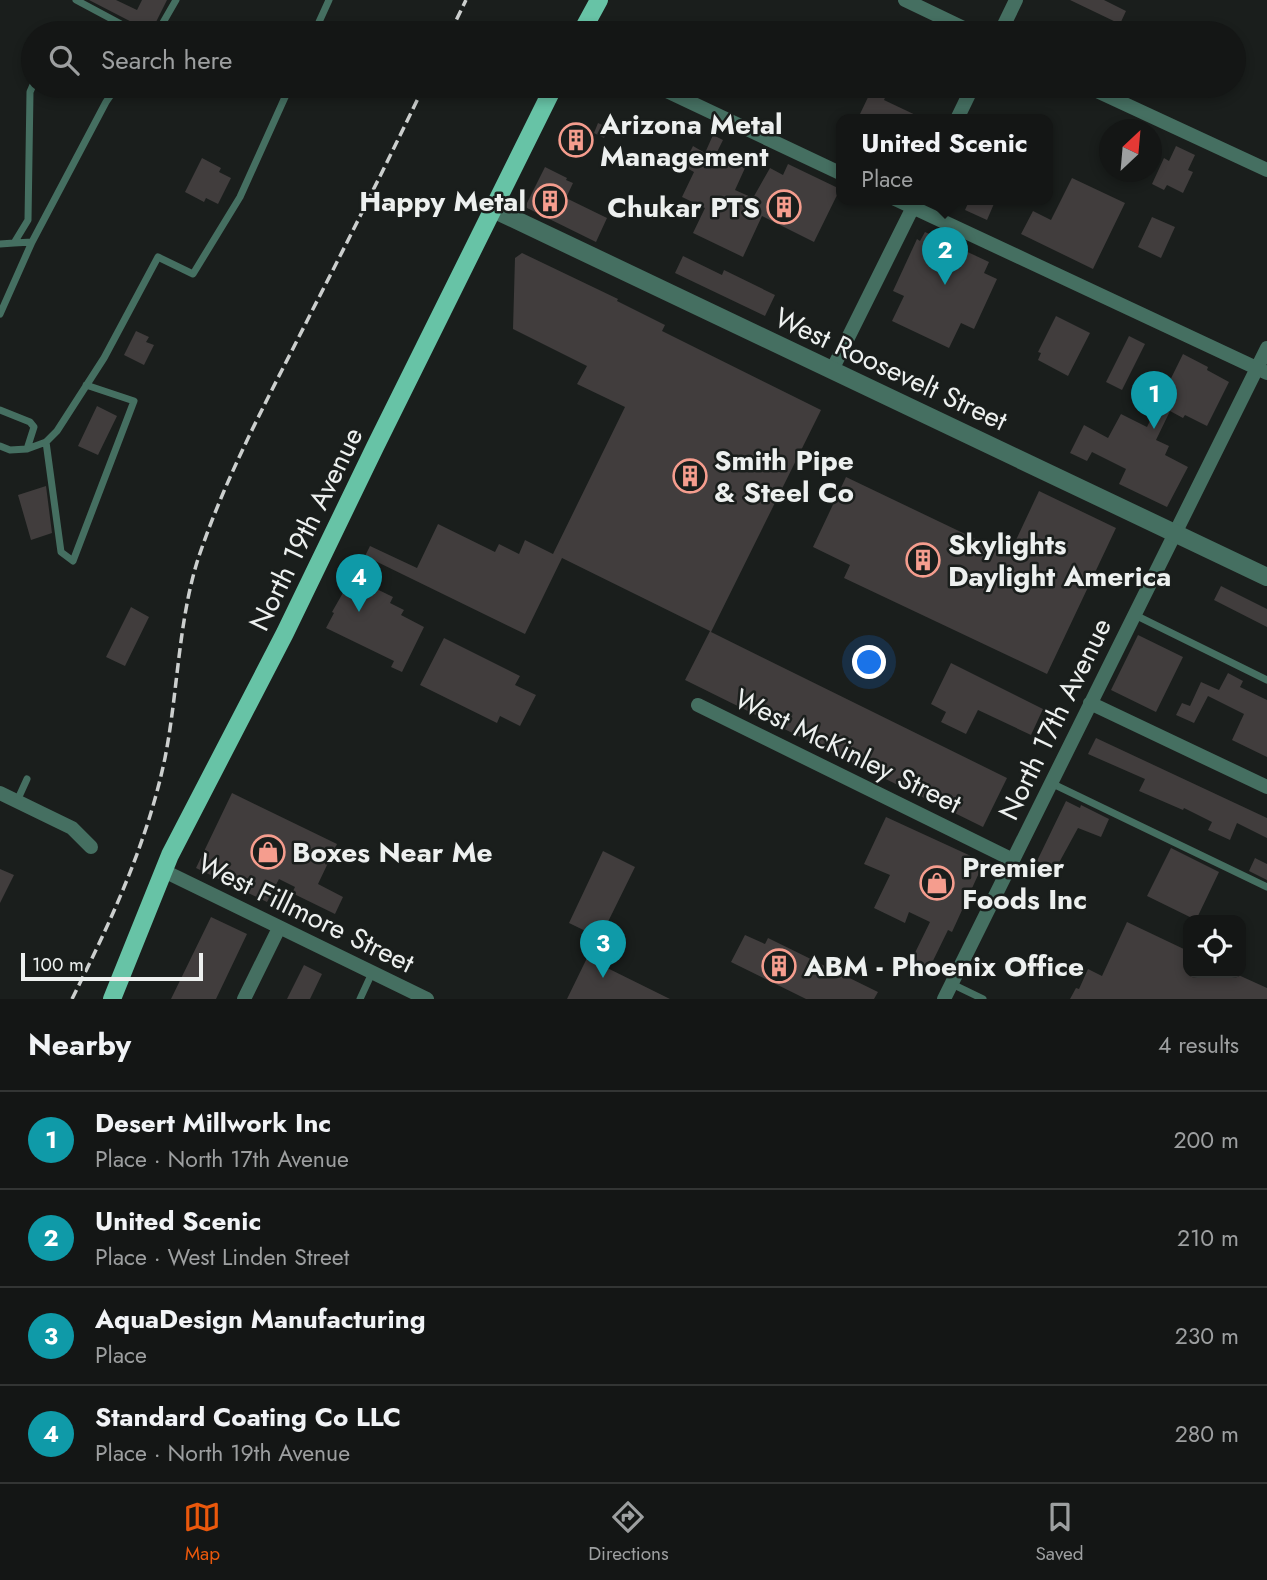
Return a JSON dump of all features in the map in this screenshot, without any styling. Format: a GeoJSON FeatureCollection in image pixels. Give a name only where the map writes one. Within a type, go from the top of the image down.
{"type":"FeatureCollection","features":[{"type":"Feature","properties":{"kind":"main road"},"geometry":{"type":"LineString","coordinates":[[588,21],[599,0]]}},
{"type":"Feature","properties":{"kind":"main road","name":"North 19th Avenue"},"geometry":{"type":"LineString","coordinates":[[111,999],[164,871],[285,634],[548,98]]}},
{"type":"Feature","properties":{"kind":"street"},"geometry":{"type":"LineString","coordinates":[[905,0],[949,21]]}},
{"type":"Feature","properties":{"kind":"street"},"geometry":{"type":"LineString","coordinates":[[1006,21],[1016,0]]}},
{"type":"Feature","properties":{"kind":"street"},"geometry":{"type":"LineString","coordinates":[[681,98],[836,171]]}},
{"type":"Feature","properties":{"kind":"street"},"geometry":{"type":"LineString","coordinates":[[960,114],[968,98]]}},
{"type":"Feature","properties":{"kind":"street"},"geometry":{"type":"LineString","coordinates":[[1112,98],[1267,170]]}},
{"type":"Feature","properties":{"kind":"street"},"geometry":{"type":"LineString","coordinates":[[832,370],[914,205]]}},
{"type":"Feature","properties":{"kind":"street"},"geometry":{"type":"LineString","coordinates":[[919,205],[1262,370]]}},
{"type":"Feature","properties":{"kind":"street","name":"West Roosevelt Street"},"geometry":{"type":"LineString","coordinates":[[493,209],[1267,577]]}},
{"type":"Feature","properties":{"kind":"street","name":"North 17th Avenue"},"geometry":{"type":"LineString","coordinates":[[944,999],[1174,532],[1262,370],[1267,348]]}},
{"type":"Feature","properties":{"kind":"street"},"geometry":{"type":"LineString","coordinates":[[1090,703],[1267,787]]}},
{"type":"Feature","properties":{"kind":"street","name":"West McKinley Street"},"geometry":{"type":"LineString","coordinates":[[698,705],[1013,860]]}},
{"type":"Feature","properties":{"kind":"street"},"geometry":{"type":"LineString","coordinates":[[0,793],[72,828],[91,847]]}},
{"type":"Feature","properties":{"kind":"street","name":"West Fillmore Street"},"geometry":{"type":"LineString","coordinates":[[164,871],[428,999]]}},
{"type":"Feature","properties":{"kind":"street"},"geometry":{"type":"LineString","coordinates":[[244,999],[279,928]]}},
{"type":"Feature","properties":{"kind":"lane"},"geometry":{"type":"LineString","coordinates":[[76,0],[115,21]]}},
{"type":"Feature","properties":{"kind":"lane"},"geometry":{"type":"LineString","coordinates":[[164,21],[176,0]]}},
{"type":"Feature","properties":{"kind":"lane"},"geometry":{"type":"LineString","coordinates":[[319,21],[329,0]]}},
{"type":"Feature","properties":{"kind":"lane"},"geometry":{"type":"LineString","coordinates":[[14,243],[28,220],[30,98]]}},
{"type":"Feature","properties":{"kind":"lane"},"geometry":{"type":"LineString","coordinates":[[0,314],[32,242],[109,98]]}},
{"type":"Feature","properties":{"kind":"lane"},"geometry":{"type":"LineString","coordinates":[[0,446],[10,450],[27,449],[46,442],[57,431],[104,358],[158,257],[193,274],[240,197],[285,98]]}},
{"type":"Feature","properties":{"kind":"lane"},"geometry":{"type":"LineString","coordinates":[[0,244],[32,242]]}},
{"type":"Feature","properties":{"kind":"lane"},"geometry":{"type":"LineString","coordinates":[[46,442],[61,552],[73,561],[134,401],[86,385]]}},
{"type":"Feature","properties":{"kind":"lane"},"geometry":{"type":"LineString","coordinates":[[0,410],[30,422],[34,427],[27,449]]}},
{"type":"Feature","properties":{"kind":"lane"},"geometry":{"type":"LineString","coordinates":[[1133,614],[1267,680]]}},
{"type":"Feature","properties":{"kind":"lane"},"geometry":{"type":"LineString","coordinates":[[17,801],[27,779]]}},
{"type":"Feature","properties":{"kind":"lane"},"geometry":{"type":"LineString","coordinates":[[1051,783],[1267,887]]}},
{"type":"Feature","properties":{"kind":"lane"},"geometry":{"type":"LineString","coordinates":[[360,999],[373,973]]}},
{"type":"Feature","properties":{"kind":"lane"},"geometry":{"type":"LineString","coordinates":[[952,984],[982,999]]}},
{"type":"Feature","properties":{"kind":"building"},"geometry":{"type":"Polygon","coordinates":[[[89,0],[116,0],[137,10],[142,0],[167,0],[156,21],[130,21],[89,0]]]}},
{"type":"Feature","properties":{"kind":"building"},"geometry":{"type":"Polygon","coordinates":[[[1070,0],[1104,0],[1126,11],[1121,21],[1114,21],[1070,0]]]}},
{"type":"Feature","properties":{"kind":"building"},"geometry":{"type":"Polygon","coordinates":[[[868,98],[885,98],[884,100],[913,114],[860,114],[868,98]]]}},
{"type":"Feature","properties":{"kind":"building"},"geometry":{"type":"Polygon","coordinates":[[[598,123],[609,128],[604,138],[594,133],[598,123]]]}},
{"type":"Feature","properties":{"kind":"building","name":"Arizona Metal Management"},"geometry":{"type":"Polygon","coordinates":[[[567,128],[592,140],[585,153],[560,141],[567,128]]]}},
{"type":"Feature","properties":{"kind":"building"},"geometry":{"type":"Polygon","coordinates":[[[713,135],[723,140],[716,154],[745,168],[735,190],[753,198],[770,168],[783,175],[788,164],[836,187],[836,197],[814,242],[762,216],[743,257],[693,233],[705,208],[682,197],[694,172],[683,166],[693,146],[705,153],[713,135]]]}},
{"type":"Feature","properties":{"kind":"building"},"geometry":{"type":"Polygon","coordinates":[[[1176,146],[1195,155],[1188,170],[1193,172],[1183,193],[1167,185],[1164,190],[1152,184],[1162,182],[1162,162],[1164,158],[1169,161],[1176,146]]]}},
{"type":"Feature","properties":{"kind":"building"},"geometry":{"type":"Polygon","coordinates":[[[202,158],[221,168],[219,172],[231,178],[218,204],[206,198],[204,202],[185,192],[202,158]]]}},
{"type":"Feature","properties":{"kind":"building","name":"Happy Metal"},"geometry":{"type":"Polygon","coordinates":[[[545,167],[573,183],[566,198],[607,218],[596,242],[525,207],[545,167]]]}},
{"type":"Feature","properties":{"kind":"building"},"geometry":{"type":"Polygon","coordinates":[[[1072,178],[1125,203],[1093,269],[1021,234],[1033,211],[1051,220],[1072,178]]]}},
{"type":"Feature","properties":{"kind":"building"},"geometry":{"type":"Polygon","coordinates":[[[967,205],[993,205],[987,220],[965,210],[967,205]]]}},
{"type":"Feature","properties":{"kind":"building"},"geometry":{"type":"Polygon","coordinates":[[[1152,217],[1175,227],[1161,258],[1138,247],[1152,217]]]}},
{"type":"Feature","properties":{"kind":"building"},"geometry":{"type":"Polygon","coordinates":[[[925,232],[989,262],[984,273],[997,279],[974,329],[961,323],[949,348],[892,321],[904,296],[893,291],[917,239],[920,241],[925,232]]]}},
{"type":"Feature","properties":{"kind":"building","name":"Smith Pipe & Steel Co"},"geometry":{"type":"Polygon","coordinates":[[[522,253],[665,325],[662,331],[821,410],[711,632],[1007,778],[983,827],[685,680],[710,631],[562,558],[525,634],[365,556],[370,546],[417,568],[438,524],[495,552],[499,544],[519,554],[525,540],[553,554],[625,407],[577,384],[587,366],[513,329],[515,258],[522,253]]]}},
{"type":"Feature","properties":{"kind":"building"},"geometry":{"type":"Polygon","coordinates":[[[683,256],[722,275],[724,270],[775,295],[765,316],[675,273],[683,256]]]}},
{"type":"Feature","properties":{"kind":"building"},"geometry":{"type":"Polygon","coordinates":[[[1056,316],[1090,333],[1068,376],[1038,360],[1041,353],[1038,352],[1056,316]]]}},
{"type":"Feature","properties":{"kind":"building"},"geometry":{"type":"Polygon","coordinates":[[[136,331],[149,337],[146,342],[154,345],[144,365],[124,355],[136,331]]]}},
{"type":"Feature","properties":{"kind":"building"},"geometry":{"type":"Polygon","coordinates":[[[1129,336],[1145,344],[1122,390],[1106,382],[1129,336]]]}},
{"type":"Feature","properties":{"kind":"building"},"geometry":{"type":"Polygon","coordinates":[[[1183,354],[1229,382],[1207,426],[1170,411],[1156,440],[1169,446],[1165,455],[1188,467],[1167,507],[1119,484],[1126,469],[1092,452],[1087,461],[1070,453],[1084,425],[1108,438],[1121,414],[1147,427],[1183,354]]]}},
{"type":"Feature","properties":{"kind":"building"},"geometry":{"type":"Polygon","coordinates":[[[97,406],[117,416],[98,455],[78,446],[97,406]]]}},
{"type":"Feature","properties":{"kind":"building"},"geometry":{"type":"Polygon","coordinates":[[[846,477],[1009,555],[1039,491],[1116,528],[1047,674],[844,578],[850,565],[813,547],[846,477]]]}},
{"type":"Feature","properties":{"kind":"building"},"geometry":{"type":"Polygon","coordinates":[[[46,486],[52,533],[31,540],[18,495],[46,486]]]}},
{"type":"Feature","properties":{"kind":"building"},"geometry":{"type":"Polygon","coordinates":[[[352,577],[393,597],[390,603],[404,610],[401,615],[424,627],[402,672],[391,667],[394,661],[326,628],[352,577]]]}},
{"type":"Feature","properties":{"kind":"building"},"geometry":{"type":"Polygon","coordinates":[[[1221,586],[1267,609],[1267,627],[1214,600],[1221,586]]]}},
{"type":"Feature","properties":{"kind":"building"},"geometry":{"type":"Polygon","coordinates":[[[131,607],[149,617],[125,666],[106,657],[131,607]]]}},
{"type":"Feature","properties":{"kind":"building"},"geometry":{"type":"Polygon","coordinates":[[[1138,635],[1183,657],[1156,712],[1111,690],[1138,635]]]}},
{"type":"Feature","properties":{"kind":"building"},"geometry":{"type":"Polygon","coordinates":[[[444,638],[520,676],[515,685],[536,695],[520,726],[500,716],[497,723],[420,685],[444,638]]]}},
{"type":"Feature","properties":{"kind":"building"},"geometry":{"type":"Polygon","coordinates":[[[951,663],[1043,709],[1031,735],[978,710],[966,734],[941,722],[946,712],[931,704],[951,663]]]}},
{"type":"Feature","properties":{"kind":"building"},"geometry":{"type":"Polygon","coordinates":[[[1228,673],[1243,681],[1240,687],[1267,700],[1267,757],[1232,740],[1244,714],[1208,696],[1194,723],[1176,715],[1182,703],[1190,706],[1201,682],[1219,690],[1228,673]]]}},
{"type":"Feature","properties":{"kind":"building"},"geometry":{"type":"Polygon","coordinates":[[[1096,738],[1267,818],[1267,838],[1237,823],[1230,840],[1208,830],[1212,822],[1139,791],[1145,779],[1088,754],[1096,738]]]}},
{"type":"Feature","properties":{"kind":"building","name":"Boxes Near Me"},"geometry":{"type":"Polygon","coordinates":[[[232,793],[337,844],[318,884],[343,897],[335,914],[292,893],[295,887],[279,879],[267,902],[196,868],[232,793]]]}},
{"type":"Feature","properties":{"kind":"building"},"geometry":{"type":"Polygon","coordinates":[[[1066,801],[1080,808],[1081,805],[1109,819],[1101,837],[1078,828],[1055,870],[1037,861],[1066,801]]]}},
{"type":"Feature","properties":{"kind":"building","name":"Premier Foods Inc"},"geometry":{"type":"Polygon","coordinates":[[[886,817],[984,862],[952,932],[948,930],[929,969],[911,961],[930,922],[909,912],[905,923],[874,908],[890,875],[864,864],[886,817]]]}},
{"type":"Feature","properties":{"kind":"building"},"geometry":{"type":"Polygon","coordinates":[[[1171,848],[1219,872],[1198,915],[1186,915],[1147,896],[1171,848]]]}},
{"type":"Feature","properties":{"kind":"building"},"geometry":{"type":"Polygon","coordinates":[[[603,851],[635,867],[600,938],[569,923],[603,851]]]}},
{"type":"Feature","properties":{"kind":"building"},"geometry":{"type":"Polygon","coordinates":[[[1255,858],[1267,864],[1267,880],[1249,871],[1255,858]]]}},
{"type":"Feature","properties":{"kind":"building"},"geometry":{"type":"Polygon","coordinates":[[[0,869],[14,875],[0,903],[0,869]]]}},
{"type":"Feature","properties":{"kind":"building"},"geometry":{"type":"Polygon","coordinates":[[[211,917],[247,934],[216,999],[171,999],[211,917]]]}},
{"type":"Feature","properties":{"kind":"building"},"geometry":{"type":"Polygon","coordinates":[[[1127,922],[1183,949],[1183,978],[1245,978],[1267,988],[1267,999],[1070,999],[1076,988],[1079,989],[1088,969],[1102,976],[1127,922]]]}},
{"type":"Feature","properties":{"kind":"building","name":"ABM - Phoenix Office"},"geometry":{"type":"Polygon","coordinates":[[[745,935],[765,944],[768,938],[878,992],[874,999],[806,999],[731,962],[745,935]]]}},
{"type":"Feature","properties":{"kind":"building"},"geometry":{"type":"Polygon","coordinates":[[[587,958],[670,999],[567,999],[587,958]]]}},
{"type":"Feature","properties":{"kind":"building"},"geometry":{"type":"Polygon","coordinates":[[[304,965],[322,974],[310,999],[287,999],[304,965]]]}},
{"type":"Feature","properties":{"kind":"railway"},"geometry":{"type":"LineString","coordinates":[[456,21],[466,0]]}},
{"type":"Feature","properties":{"kind":"railway"},"geometry":{"type":"LineString","coordinates":[[72,999],[126,882],[148,821],[165,758],[191,583],[222,495],[418,98]]}},
{"type":"Feature","properties":{"kind":"place","name":"Arizona Metal Management"},"geometry":{"type":"Point","coordinates":[576,140]}},
{"type":"Feature","properties":{"kind":"place","name":"Happy Metal"},"geometry":{"type":"Point","coordinates":[550,201]}},
{"type":"Feature","properties":{"kind":"place","name":"Chukar PTS"},"geometry":{"type":"Point","coordinates":[784,207]}},
{"type":"Feature","properties":{"kind":"place","name":"United Scenic"},"geometry":{"type":"Point","coordinates":[945,285]}},
{"type":"Feature","properties":{"kind":"place","name":"Desert Millwork Inc"},"geometry":{"type":"Point","coordinates":[1154,429]}},
{"type":"Feature","properties":{"kind":"place","name":"Smith Pipe & Steel Co"},"geometry":{"type":"Point","coordinates":[690,476]}},
{"type":"Feature","properties":{"kind":"place","name":"Skylights Daylight America"},"geometry":{"type":"Point","coordinates":[923,560]}},
{"type":"Feature","properties":{"kind":"place","name":"Standard Coating Co LLC"},"geometry":{"type":"Point","coordinates":[359,612]}},
{"type":"Feature","properties":{"kind":"place","name":"Boxes Near Me"},"geometry":{"type":"Point","coordinates":[268,852]}},
{"type":"Feature","properties":{"kind":"place","name":"Premier Foods Inc"},"geometry":{"type":"Point","coordinates":[937,883]}},
{"type":"Feature","properties":{"kind":"place","name":"ABM - Phoenix Office"},"geometry":{"type":"Point","coordinates":[779,966]}},
{"type":"Feature","properties":{"kind":"place","name":"AquaDesign Manufacturing"},"geometry":{"type":"Point","coordinates":[603,978]}}]}
